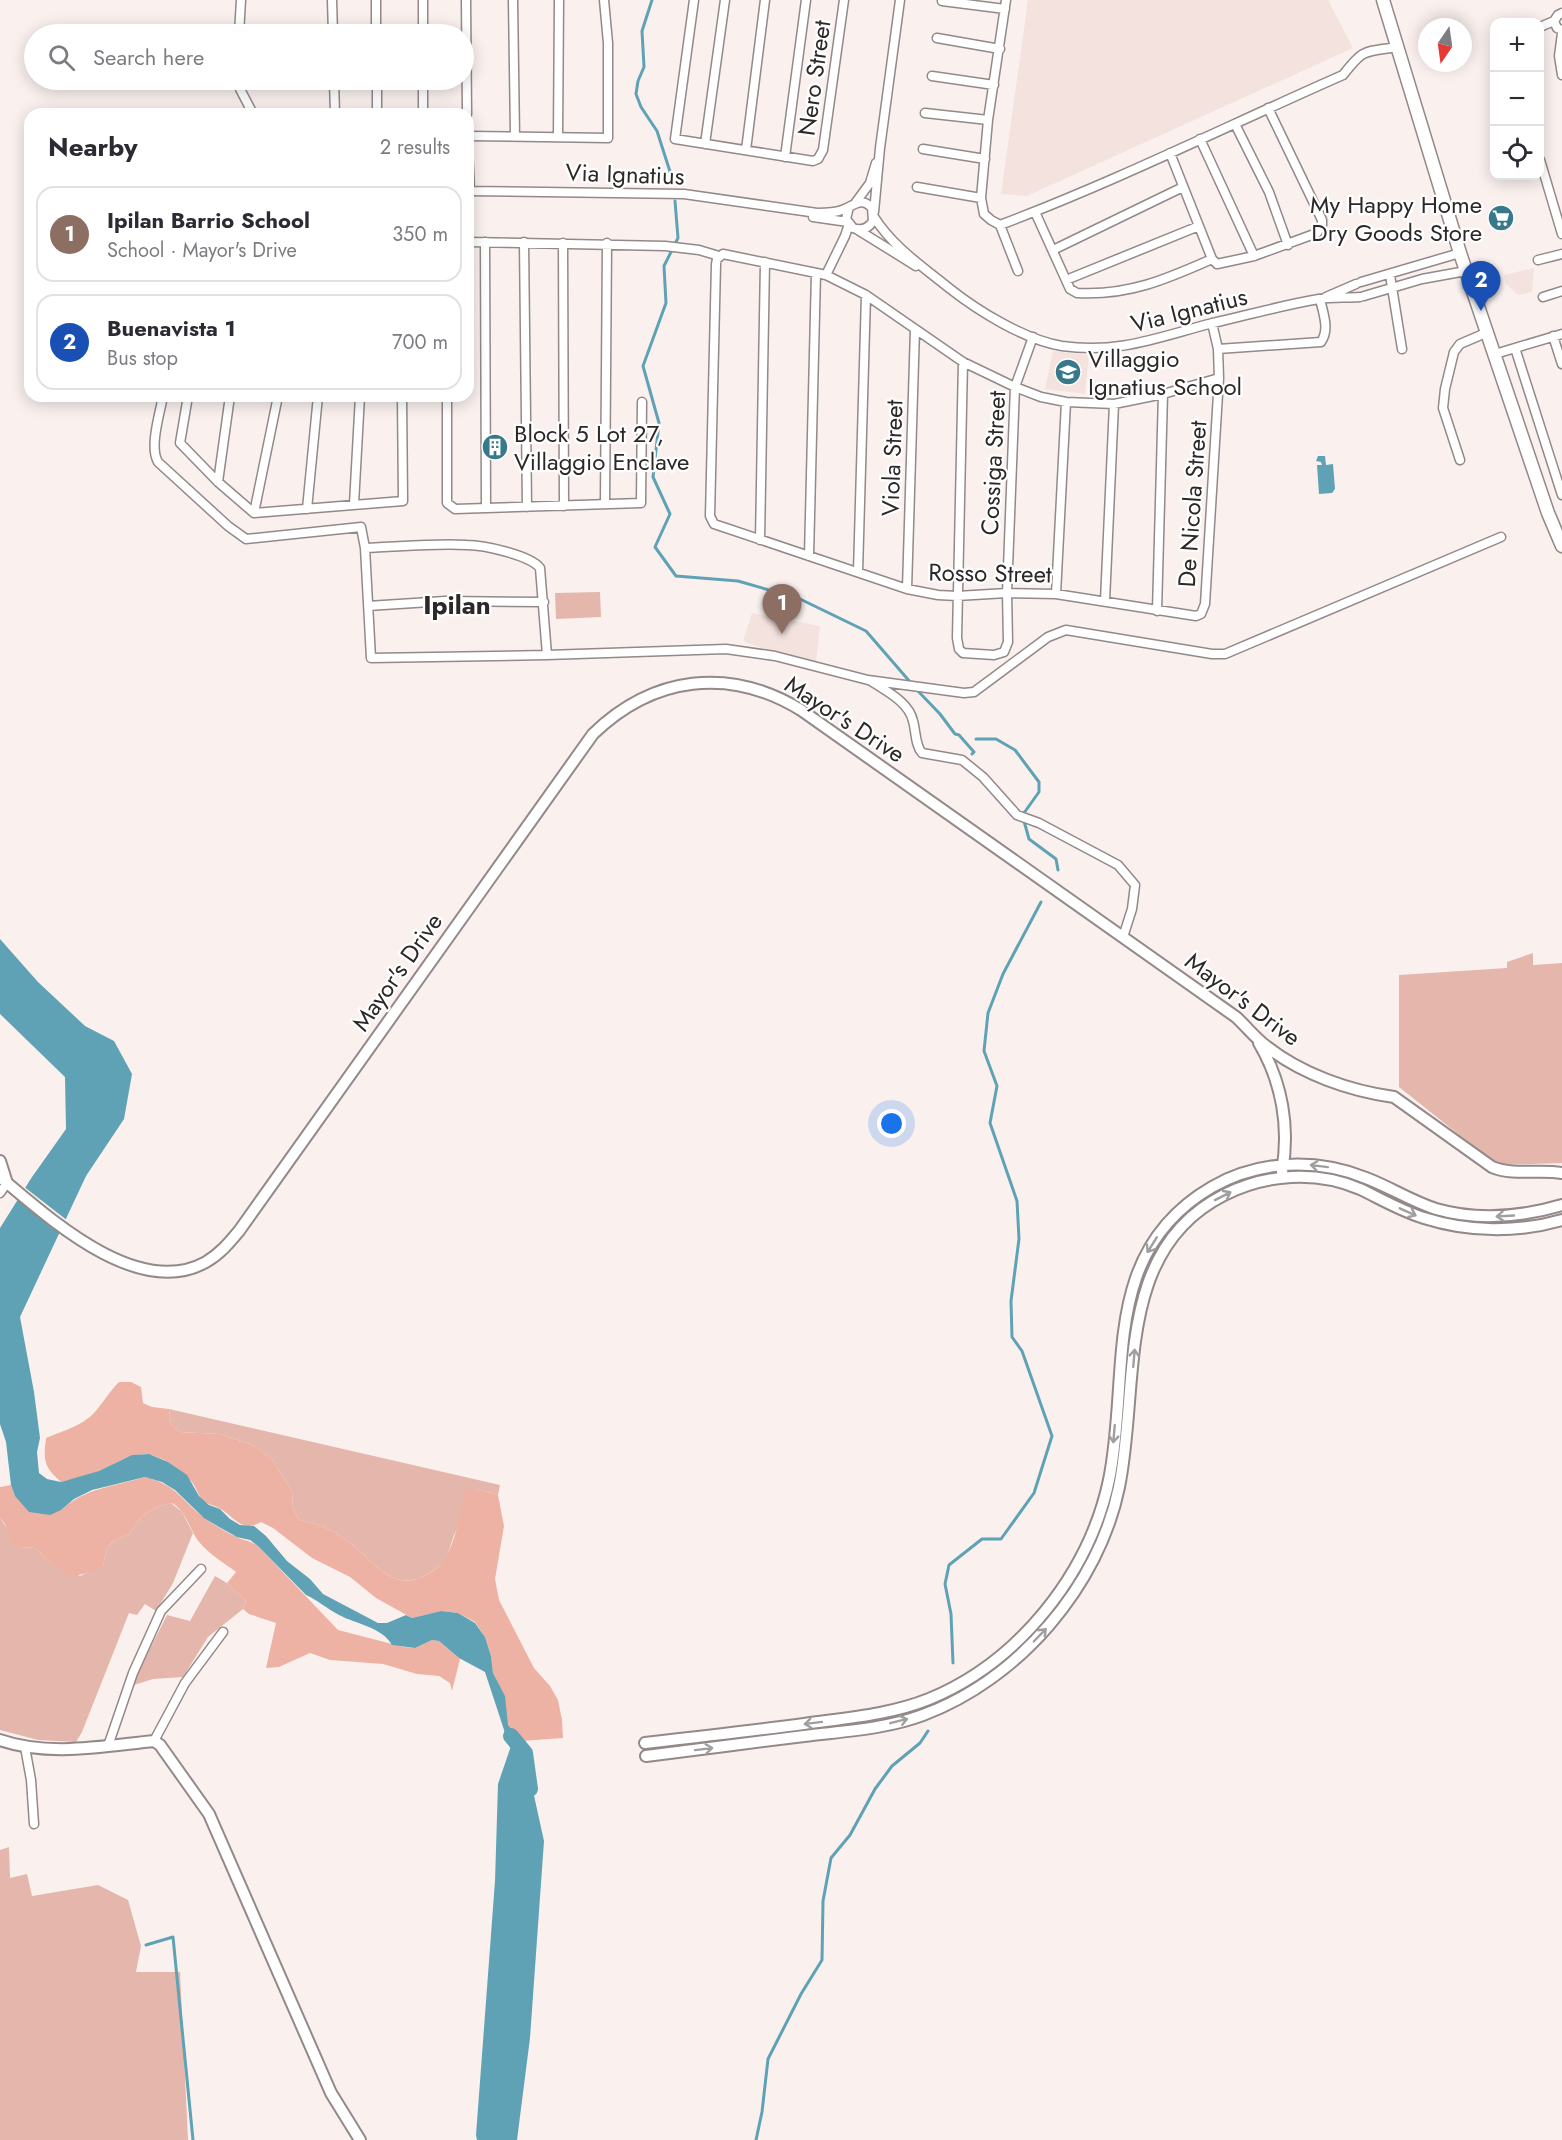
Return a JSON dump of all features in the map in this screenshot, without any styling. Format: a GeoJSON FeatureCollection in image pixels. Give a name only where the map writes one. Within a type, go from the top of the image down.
{"type":"FeatureCollection","features":[{"type":"Feature","properties":{"kind":"main road"},"geometry":{"type":"LineString","coordinates":[[1383,0],[1460,254],[1548,513],[1562,546]]}},
{"type":"Feature","properties":{"kind":"street"},"geometry":{"type":"LineString","coordinates":[[240,24],[242,0]]}},
{"type":"Feature","properties":{"kind":"street"},"geometry":{"type":"LineString","coordinates":[[332,0],[333,24]]}},
{"type":"Feature","properties":{"kind":"street"},"geometry":{"type":"LineString","coordinates":[[376,0],[376,24]]}},
{"type":"Feature","properties":{"kind":"street"},"geometry":{"type":"LineString","coordinates":[[423,0],[423,24]]}},
{"type":"Feature","properties":{"kind":"street"},"geometry":{"type":"LineString","coordinates":[[466,0],[466,24]]}},
{"type":"Feature","properties":{"kind":"street"},"geometry":{"type":"LineString","coordinates":[[513,0],[515,136]]}},
{"type":"Feature","properties":{"kind":"street"},"geometry":{"type":"LineString","coordinates":[[558,137],[559,0]]}},
{"type":"Feature","properties":{"kind":"street"},"geometry":{"type":"LineString","coordinates":[[474,136],[608,138],[608,43],[604,0]]}},
{"type":"Feature","properties":{"kind":"street"},"geometry":{"type":"LineString","coordinates":[[694,0],[675,139],[785,157],[806,0]]}},
{"type":"Feature","properties":{"kind":"street"},"geometry":{"type":"LineString","coordinates":[[705,144],[725,0]]}},
{"type":"Feature","properties":{"kind":"street"},"geometry":{"type":"LineString","coordinates":[[746,150],[765,0]]}},
{"type":"Feature","properties":{"kind":"street","name":"Nero Street"},"geometry":{"type":"LineString","coordinates":[[785,157],[818,159],[823,150],[844,0]]}},
{"type":"Feature","properties":{"kind":"street"},"geometry":{"type":"LineString","coordinates":[[852,226],[867,228],[874,215],[880,148],[900,0]]}},
{"type":"Feature","properties":{"kind":"street"},"geometry":{"type":"LineString","coordinates":[[942,1],[1006,4],[988,120],[981,198],[984,213],[1000,225],[1018,271]]}},
{"type":"Feature","properties":{"kind":"street"},"geometry":{"type":"LineString","coordinates":[[1544,25],[1554,21],[1562,13]]}},
{"type":"Feature","properties":{"kind":"street"},"geometry":{"type":"LineString","coordinates":[[1554,21],[1562,32],[1559,56],[1562,75]]}},
{"type":"Feature","properties":{"kind":"street"},"geometry":{"type":"LineString","coordinates":[[937,38],[1000,49]]}},
{"type":"Feature","properties":{"kind":"street"},"geometry":{"type":"LineString","coordinates":[[1000,225],[1200,140],[1343,75],[1364,52],[1398,47]]}},
{"type":"Feature","properties":{"kind":"street"},"geometry":{"type":"LineString","coordinates":[[932,76],[994,85]]}},
{"type":"Feature","properties":{"kind":"street"},"geometry":{"type":"LineString","coordinates":[[241,90],[250,108]]}},
{"type":"Feature","properties":{"kind":"street"},"geometry":{"type":"LineString","coordinates":[[334,90],[335,108]]}},
{"type":"Feature","properties":{"kind":"street"},"geometry":{"type":"LineString","coordinates":[[377,90],[377,108]]}},
{"type":"Feature","properties":{"kind":"street"},"geometry":{"type":"LineString","coordinates":[[423,90],[423,108]]}},
{"type":"Feature","properties":{"kind":"street"},"geometry":{"type":"LineString","coordinates":[[467,90],[467,108]]}},
{"type":"Feature","properties":{"kind":"street"},"geometry":{"type":"LineString","coordinates":[[1170,153],[1212,259],[1220,264],[1254,256],[1317,233],[1322,220],[1268,108]]}},
{"type":"Feature","properties":{"kind":"street"},"geometry":{"type":"LineString","coordinates":[[925,113],[988,120]]}},
{"type":"Feature","properties":{"kind":"street"},"geometry":{"type":"LineString","coordinates":[[1235,124],[1269,192],[1288,245]]}},
{"type":"Feature","properties":{"kind":"street"},"geometry":{"type":"LineString","coordinates":[[1200,140],[1254,256]]}},
{"type":"Feature","properties":{"kind":"street"},"geometry":{"type":"LineString","coordinates":[[852,226],[846,215],[870,183],[880,148]]}},
{"type":"Feature","properties":{"kind":"street"},"geometry":{"type":"LineString","coordinates":[[922,149],[985,159]]}},
{"type":"Feature","properties":{"kind":"street"},"geometry":{"type":"LineString","coordinates":[[1544,176],[1562,234]]}},
{"type":"Feature","properties":{"kind":"street"},"geometry":{"type":"LineString","coordinates":[[917,187],[981,198]]}},
{"type":"Feature","properties":{"kind":"street"},"geometry":{"type":"LineString","coordinates":[[1053,250],[1183,187]]}},
{"type":"Feature","properties":{"kind":"street","name":"Via Ignatius"},"geometry":{"type":"LineString","coordinates":[[474,191],[658,192],[781,209],[830,213],[852,205]]}},
{"type":"Feature","properties":{"kind":"street"},"geometry":{"type":"LineString","coordinates":[[852,205],[865,202],[874,215]]}},
{"type":"Feature","properties":{"kind":"street","name":"Via Ignatius"},"geometry":{"type":"LineString","coordinates":[[781,209],[852,226],[939,280]]}},
{"type":"Feature","properties":{"kind":"street"},"geometry":{"type":"LineString","coordinates":[[1035,212],[1070,289],[1077,293],[1139,288],[1159,282],[1212,259]]}},
{"type":"Feature","properties":{"kind":"street","name":"Via Ignatius"},"geometry":{"type":"LineString","coordinates":[[874,215],[893,243],[960,296],[1005,324],[1033,337],[1059,345],[1106,349],[1125,347],[1320,299],[1362,296],[1422,279],[1466,271]]}},
{"type":"Feature","properties":{"kind":"street"},"geometry":{"type":"LineString","coordinates":[[825,275],[852,226]]}},
{"type":"Feature","properties":{"kind":"street"},"geometry":{"type":"LineString","coordinates":[[1066,280],[1199,226]]}},
{"type":"Feature","properties":{"kind":"street"},"geometry":{"type":"LineString","coordinates":[[474,242],[665,246],[719,256],[729,254],[825,275],[866,296],[963,362],[1015,387],[1041,397],[1066,402],[1114,404],[1163,394],[1219,378]]}},
{"type":"Feature","properties":{"kind":"street"},"geometry":{"type":"LineString","coordinates":[[485,242],[486,508]]}},
{"type":"Feature","properties":{"kind":"street"},"geometry":{"type":"LineString","coordinates":[[524,242],[527,507]]}},
{"type":"Feature","properties":{"kind":"street"},"geometry":{"type":"LineString","coordinates":[[563,243],[564,506]]}},
{"type":"Feature","properties":{"kind":"street"},"geometry":{"type":"LineString","coordinates":[[605,504],[607,243]]}},
{"type":"Feature","properties":{"kind":"street","name":"Via Ignatius"},"geometry":{"type":"LineString","coordinates":[[1320,299],[1359,283],[1460,254]]}},
{"type":"Feature","properties":{"kind":"street"},"geometry":{"type":"LineString","coordinates":[[1538,260],[1562,254]]}},
{"type":"Feature","properties":{"kind":"street","name":"Rosso Street"},"geometry":{"type":"LineString","coordinates":[[719,256],[716,264],[710,505],[710,516],[714,524],[907,589],[938,596],[1007,593],[1056,594],[1191,617],[1201,614]]}},
{"type":"Feature","properties":{"kind":"street"},"geometry":{"type":"LineString","coordinates":[[760,540],[765,262]]}},
{"type":"Feature","properties":{"kind":"street"},"geometry":{"type":"LineString","coordinates":[[1418,265],[1422,279]]}},
{"type":"Feature","properties":{"kind":"street"},"geometry":{"type":"LineString","coordinates":[[809,556],[816,273]]}},
{"type":"Feature","properties":{"kind":"street"},"geometry":{"type":"LineString","coordinates":[[1390,275],[1402,349]]}},
{"type":"Feature","properties":{"kind":"street"},"geometry":{"type":"LineString","coordinates":[[1543,297],[1562,291]]}},
{"type":"Feature","properties":{"kind":"street"},"geometry":{"type":"LineString","coordinates":[[858,572],[866,296]]}},
{"type":"Feature","properties":{"kind":"street"},"geometry":{"type":"LineString","coordinates":[[1218,349],[1317,344],[1321,342],[1326,328],[1320,299]]}},
{"type":"Feature","properties":{"kind":"street","name":"De Nicola Street"},"geometry":{"type":"LineString","coordinates":[[1201,614],[1205,604],[1219,378],[1218,349],[1212,324]]}},
{"type":"Feature","properties":{"kind":"street","name":"Viola Street"},"geometry":{"type":"LineString","coordinates":[[907,589],[915,329]]}},
{"type":"Feature","properties":{"kind":"street"},"geometry":{"type":"LineString","coordinates":[[1460,460],[1443,408],[1445,389],[1454,352],[1460,344],[1488,332]]}},
{"type":"Feature","properties":{"kind":"street"},"geometry":{"type":"LineString","coordinates":[[1495,354],[1558,335],[1562,364]]}},
{"type":"Feature","properties":{"kind":"street","name":"Cossiga Street"},"geometry":{"type":"LineString","coordinates":[[957,596],[959,649],[969,654],[994,656],[1004,652],[1008,646],[1007,593],[1015,387],[1033,337]]}},
{"type":"Feature","properties":{"kind":"street"},"geometry":{"type":"LineString","coordinates":[[1515,348],[1562,495]]}},
{"type":"Feature","properties":{"kind":"street"},"geometry":{"type":"LineString","coordinates":[[957,596],[963,362]]}},
{"type":"Feature","properties":{"kind":"street"},"geometry":{"type":"LineString","coordinates":[[1157,610],[1163,394]]}},
{"type":"Feature","properties":{"kind":"street"},"geometry":{"type":"LineString","coordinates":[[162,402],[154,444],[155,457],[158,462],[228,526],[246,539],[361,526],[365,548],[371,658],[726,649],[775,656],[868,680],[964,693],[974,692],[1048,637],[1066,630],[1212,654],[1225,654],[1501,537]]}},
{"type":"Feature","properties":{"kind":"street"},"geometry":{"type":"LineString","coordinates":[[188,402],[180,443],[218,482],[254,513],[403,501],[402,402]]}},
{"type":"Feature","properties":{"kind":"street"},"geometry":{"type":"LineString","coordinates":[[218,482],[229,402]]}},
{"type":"Feature","properties":{"kind":"street"},"geometry":{"type":"LineString","coordinates":[[254,513],[277,402]]}},
{"type":"Feature","properties":{"kind":"street"},"geometry":{"type":"LineString","coordinates":[[307,509],[317,402]]}},
{"type":"Feature","properties":{"kind":"street"},"geometry":{"type":"LineString","coordinates":[[354,504],[360,402]]}},
{"type":"Feature","properties":{"kind":"street"},"geometry":{"type":"LineString","coordinates":[[447,402],[447,503],[454,509],[641,503],[642,402]]}},
{"type":"Feature","properties":{"kind":"street"},"geometry":{"type":"LineString","coordinates":[[1056,594],[1066,402]]}},
{"type":"Feature","properties":{"kind":"street"},"geometry":{"type":"LineString","coordinates":[[1105,601],[1114,404]]}},
{"type":"Feature","properties":{"kind":"street"},"geometry":{"type":"LineString","coordinates":[[365,548],[468,545],[520,556],[537,564],[540,568],[544,602],[547,655]]}},
{"type":"Feature","properties":{"kind":"street"},"geometry":{"type":"LineString","coordinates":[[369,606],[446,601],[544,602]]}},
{"type":"Feature","properties":{"kind":"street"},"geometry":{"type":"LineString","coordinates":[[868,680],[888,692],[908,709],[922,753],[962,760],[983,777],[1017,814],[1101,855],[1124,870],[1135,885],[1132,909],[1123,937]]}},
{"type":"Feature","properties":{"kind":"street","name":"Mayor's Drive"},"geometry":{"type":"LineString","coordinates":[[7,1183],[81,1241],[128,1265],[165,1272],[188,1269],[203,1263],[222,1250],[239,1231],[593,734],[616,713],[643,697],[693,683],[720,683],[756,689],[787,702],[1236,1017],[1256,1038],[1277,1054],[1318,1077],[1355,1090],[1395,1097],[1492,1167],[1500,1170],[1562,1173]]}},
{"type":"Feature","properties":{"kind":"street"},"geometry":{"type":"LineString","coordinates":[[1256,1038],[1269,1062],[1280,1091],[1284,1112],[1284,1165],[1281,1177]]}},
{"type":"Feature","properties":{"kind":"street"},"geometry":{"type":"LineString","coordinates":[[0,1161],[7,1183],[0,1193]]}},
{"type":"Feature","properties":{"kind":"street"},"geometry":{"type":"LineString","coordinates":[[645,1743],[871,1715],[895,1710],[933,1697],[963,1681],[1013,1644],[1062,1589],[1095,1526],[1111,1465],[1126,1309],[1135,1277],[1150,1247],[1173,1217],[1212,1187],[1242,1173],[1284,1165],[1314,1165],[1369,1179],[1418,1203],[1461,1214],[1506,1216],[1536,1212],[1562,1205]]}},
{"type":"Feature","properties":{"kind":"street"},"geometry":{"type":"LineString","coordinates":[[646,1756],[841,1732],[923,1715],[959,1698],[996,1674],[1031,1645],[1070,1600],[1102,1542],[1112,1516],[1123,1466],[1140,1307],[1149,1278],[1168,1243],[1185,1223],[1213,1201],[1258,1181],[1281,1177],[1320,1179],[1347,1184],[1409,1213],[1444,1224],[1511,1229],[1562,1220]]}},
{"type":"Feature","properties":{"kind":"street"},"geometry":{"type":"LineString","coordinates":[[108,1746],[133,1673],[161,1611],[201,1569]]}},
{"type":"Feature","properties":{"kind":"street"},"geometry":{"type":"LineString","coordinates":[[154,1741],[185,1683],[223,1632]]}},
{"type":"Feature","properties":{"kind":"street"},"geometry":{"type":"LineString","coordinates":[[0,1740],[25,1747],[79,1749],[154,1741],[160,1745],[209,1814],[331,2093],[360,2140]]}},
{"type":"Feature","properties":{"kind":"street"},"geometry":{"type":"LineString","coordinates":[[25,1747],[34,1824]]}},
{"type":"Feature","properties":{"kind":"shaded area"},"geometry":{"type":"Polygon","coordinates":[[[1028,0],[1328,0],[1353,48],[1027,196],[1001,194],[1028,0]]]}},
{"type":"Feature","properties":{"kind":"shaded area"},"geometry":{"type":"Polygon","coordinates":[[[1534,268],[1532,292],[1518,295],[1506,284],[1504,275],[1534,268]]]}},
{"type":"Feature","properties":{"kind":"shaded area","name":"Villaggio Ignatius School"},"geometry":{"type":"Polygon","coordinates":[[[1053,351],[1089,355],[1085,394],[1045,389],[1053,351]]]}},
{"type":"Feature","properties":{"kind":"shaded area"},"geometry":{"type":"Polygon","coordinates":[[[600,592],[601,617],[556,619],[555,593],[600,592]]]}},
{"type":"Feature","properties":{"kind":"shaded area"},"geometry":{"type":"Polygon","coordinates":[[[752,613],[820,626],[816,661],[781,655],[743,641],[752,613]]]}},
{"type":"Feature","properties":{"kind":"shaded area"},"geometry":{"type":"Polygon","coordinates":[[[1533,953],[1533,965],[1562,963],[1562,1163],[1497,1165],[1399,1087],[1399,975],[1507,968],[1507,962],[1533,953]]]}},
{"type":"Feature","properties":{"kind":"shaded area"},"geometry":{"type":"Polygon","coordinates":[[[119,1382],[131,1382],[141,1387],[143,1403],[152,1407],[169,1409],[171,1424],[180,1432],[220,1434],[253,1445],[272,1459],[282,1475],[293,1493],[292,1506],[299,1520],[331,1530],[357,1548],[382,1571],[400,1580],[422,1577],[442,1563],[454,1537],[466,1490],[477,1489],[498,1495],[504,1526],[495,1579],[499,1600],[534,1668],[550,1686],[558,1700],[563,1738],[522,1741],[508,1725],[485,1637],[475,1622],[458,1613],[441,1611],[412,1618],[376,1598],[350,1577],[312,1558],[273,1528],[261,1522],[249,1526],[244,1525],[206,1502],[192,1482],[166,1461],[146,1454],[130,1456],[97,1472],[61,1482],[46,1463],[46,1438],[72,1428],[89,1418],[119,1382]]]}},
{"type":"Feature","properties":{"kind":"shaded area"},"geometry":{"type":"Polygon","coordinates":[[[169,1409],[500,1485],[498,1495],[477,1489],[444,1561],[422,1577],[400,1580],[382,1571],[357,1548],[331,1530],[299,1520],[292,1506],[293,1493],[272,1459],[253,1445],[220,1434],[180,1432],[171,1424],[169,1409]]]}},
{"type":"Feature","properties":{"kind":"shaded area"},"geometry":{"type":"Polygon","coordinates":[[[145,1477],[172,1489],[221,1529],[258,1546],[338,1630],[404,1647],[415,1648],[432,1640],[439,1641],[460,1659],[452,1691],[450,1683],[439,1676],[417,1674],[383,1664],[330,1660],[310,1653],[279,1667],[266,1668],[276,1623],[249,1614],[243,1609],[246,1601],[227,1583],[236,1572],[203,1546],[181,1511],[172,1503],[159,1506],[142,1516],[129,1534],[112,1542],[107,1549],[103,1565],[97,1570],[72,1577],[50,1563],[36,1548],[20,1547],[12,1543],[5,1524],[0,1518],[0,1487],[11,1485],[15,1496],[61,1510],[91,1492],[145,1477]]]}},
{"type":"Feature","properties":{"kind":"shaded area"},"geometry":{"type":"Polygon","coordinates":[[[171,1503],[182,1512],[193,1533],[173,1583],[156,1611],[145,1604],[137,1615],[129,1613],[76,1742],[38,1740],[0,1730],[0,1518],[20,1547],[36,1548],[50,1563],[80,1576],[103,1565],[107,1549],[112,1542],[129,1534],[142,1516],[159,1506],[171,1503]]]}},
{"type":"Feature","properties":{"kind":"shaded area"},"geometry":{"type":"Polygon","coordinates":[[[215,1576],[227,1583],[246,1601],[243,1609],[208,1637],[183,1677],[153,1679],[131,1686],[167,1615],[190,1621],[215,1576]]]}},
{"type":"Feature","properties":{"kind":"shaded area"},"geometry":{"type":"Polygon","coordinates":[[[9,1847],[10,1878],[27,1874],[32,1896],[98,1885],[128,1900],[141,1946],[136,1972],[180,1972],[188,2140],[0,2140],[0,1850],[9,1847]]]}},
{"type":"Feature","properties":{"kind":"water"},"geometry":{"type":"Polygon","coordinates":[[[1318,456],[1325,456],[1326,465],[1333,464],[1335,489],[1332,493],[1319,494],[1317,465],[1322,465],[1321,462],[1316,461],[1318,456]]]}},
{"type":"Feature","properties":{"kind":"water"},"geometry":{"type":"Polygon","coordinates":[[[0,939],[38,982],[85,1026],[114,1041],[132,1074],[124,1119],[86,1176],[20,1317],[40,1438],[37,1452],[39,1473],[47,1479],[61,1482],[99,1471],[132,1455],[149,1454],[168,1462],[187,1475],[199,1496],[209,1505],[220,1509],[240,1525],[254,1526],[323,1594],[378,1623],[387,1623],[406,1615],[412,1618],[441,1611],[458,1613],[475,1623],[485,1637],[493,1673],[505,1696],[508,1725],[522,1741],[544,1841],[530,2038],[517,2140],[477,2140],[476,2135],[495,1881],[498,1784],[512,1743],[506,1736],[485,1672],[459,1658],[439,1641],[432,1640],[415,1648],[392,1645],[388,1639],[375,1630],[335,1613],[306,1595],[258,1546],[204,1518],[175,1490],[162,1482],[145,1477],[92,1490],[50,1515],[29,1512],[15,1496],[11,1485],[6,1442],[0,1424],[0,1228],[66,1129],[65,1077],[0,1014],[0,939]]]}},
{"type":"Feature","properties":{"kind":"pier"},"geometry":{"type":"Polygon","coordinates":[[[23,1186],[68,1221],[62,1235],[15,1198],[23,1186]]]}},
{"type":"Feature","properties":{"kind":"waterway"},"geometry":{"type":"LineString","coordinates":[[652,0],[642,31],[644,67],[636,94],[641,107],[657,131],[673,181]]}},
{"type":"Feature","properties":{"kind":"waterway"},"geometry":{"type":"LineString","coordinates":[[675,201],[678,238],[664,266],[666,303],[643,366],[659,423],[653,477],[670,514],[655,547],[676,576],[738,581],[800,599],[866,631],[911,683]]}},
{"type":"Feature","properties":{"kind":"waterway"},"geometry":{"type":"LineString","coordinates":[[917,690],[955,734],[959,735],[974,752],[972,754]]}},
{"type":"Feature","properties":{"kind":"waterway"},"geometry":{"type":"LineString","coordinates":[[976,739],[996,739],[1015,750],[1039,782],[1039,792],[1024,813]]}},
{"type":"Feature","properties":{"kind":"waterway"},"geometry":{"type":"LineString","coordinates":[[1024,821],[1029,839],[1056,859],[1058,870]]}},
{"type":"Feature","properties":{"kind":"waterway"},"geometry":{"type":"LineString","coordinates":[[953,1663],[951,1614],[945,1584],[949,1565],[982,1539],[1001,1539],[1034,1493],[1052,1436],[1022,1351],[1012,1337],[1011,1301],[1019,1239],[1017,1201],[990,1123],[997,1086],[984,1051],[988,1013],[1003,974],[1041,902]]}},
{"type":"Feature","properties":{"kind":"waterway"},"geometry":{"type":"LineString","coordinates":[[756,2140],[762,2112],[768,2059],[801,1994],[822,1960],[823,1901],[831,1858],[850,1835],[875,1789],[892,1766],[920,1743],[928,1731]]}},
{"type":"Feature","properties":{"kind":"waterway"},"geometry":{"type":"LineString","coordinates":[[511,1736],[525,1753],[530,1789]]}},
{"type":"Feature","properties":{"kind":"waterway"},"geometry":{"type":"LineString","coordinates":[[146,1945],[173,1937],[193,2140]]}},
{"type":"Feature","properties":{"kind":"place","name":"My Happy Home Dry Goods Store"},"geometry":{"type":"Point","coordinates":[1501,218]}},
{"type":"Feature","properties":{"kind":"place","name":"Buenavista 1"},"geometry":{"type":"Point","coordinates":[1481,311]}},
{"type":"Feature","properties":{"kind":"place","name":"Villaggio Ignatius School"},"geometry":{"type":"Point","coordinates":[1068,372]}},
{"type":"Feature","properties":{"kind":"place","name":"Block 5 Lot 27, Villaggio Enclave"},"geometry":{"type":"Point","coordinates":[495,447]}},
{"type":"Feature","properties":{"kind":"place","name":"Ipilan Barrio School"},"geometry":{"type":"Point","coordinates":[782,634]}},
{"type":"Feature","properties":{"kind":"district","name":"Ipilan"},"geometry":{"type":"Point","coordinates":[457,605]}}]}
